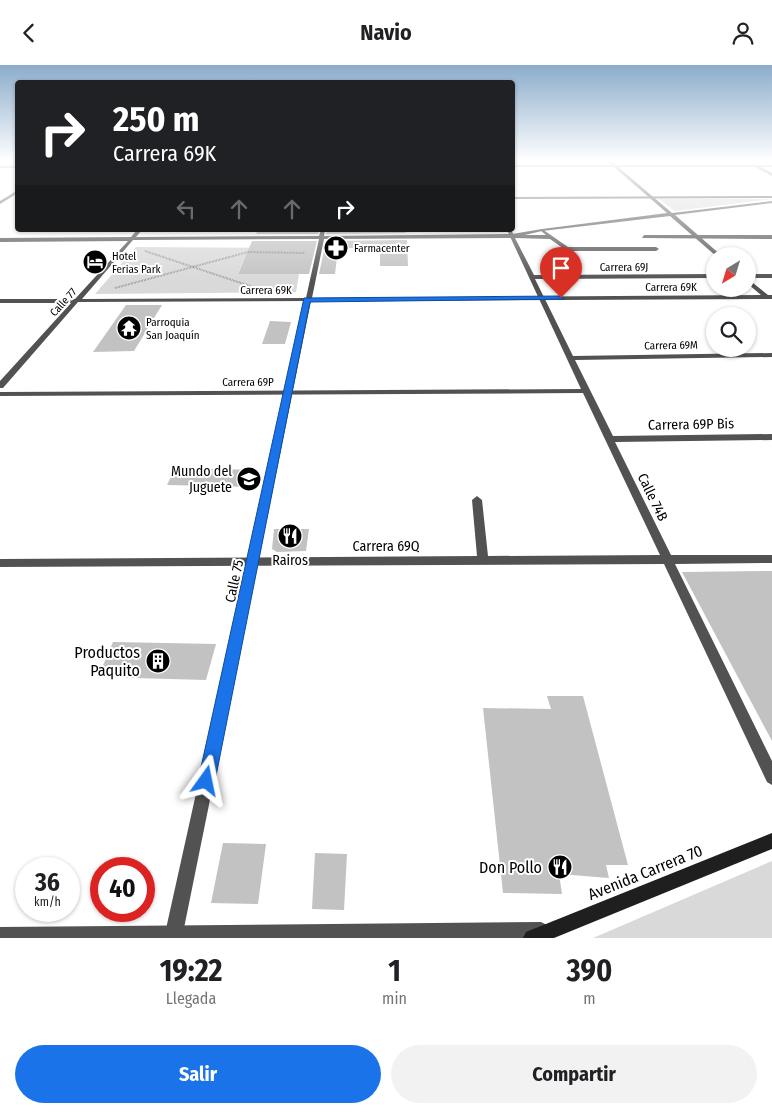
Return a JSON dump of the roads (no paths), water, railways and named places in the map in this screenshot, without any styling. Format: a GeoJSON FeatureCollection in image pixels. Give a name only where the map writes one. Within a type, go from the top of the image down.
{"type":"FeatureCollection","features":[{"type":"Feature","properties":{"kind":"main road","name":"Avenida Carrera 70"},"geometry":{"type":"LineString","coordinates":[[540,934],[772,841]]}},
{"type":"Feature","properties":{"kind":"street"},"geometry":{"type":"LineString","coordinates":[[654,201],[708,247]]}},
{"type":"Feature","properties":{"kind":"street"},"geometry":{"type":"LineString","coordinates":[[0,240],[132,240],[322,234],[510,233],[772,202]]}},
{"type":"Feature","properties":{"kind":"street"},"geometry":{"type":"LineString","coordinates":[[542,230],[567,249],[656,249],[644,237],[772,237]]}},
{"type":"Feature","properties":{"kind":"street","name":"Calle 77"},"geometry":{"type":"LineString","coordinates":[[0,386],[138,232]]}},
{"type":"Feature","properties":{"kind":"street"},"geometry":{"type":"LineString","coordinates":[[510,233],[551,237]]}},
{"type":"Feature","properties":{"kind":"street","name":"Calle 74B"},"geometry":{"type":"LineString","coordinates":[[510,233],[772,777]]}},
{"type":"Feature","properties":{"kind":"street","name":"Calle 75"},"geometry":{"type":"LineString","coordinates":[[173,936],[254,562],[322,234]]}},
{"type":"Feature","properties":{"kind":"street","name":"Carrera 69J"},"geometry":{"type":"LineString","coordinates":[[532,277],[706,276]]}},
{"type":"Feature","properties":{"kind":"street"},"geometry":{"type":"LineString","coordinates":[[756,276],[772,276]]}},
{"type":"Feature","properties":{"kind":"street"},"geometry":{"type":"LineString","coordinates":[[756,287],[769,297],[772,302]]}},
{"type":"Feature","properties":{"kind":"street","name":"Carrera 69K"},"geometry":{"type":"LineString","coordinates":[[0,301],[769,297]]}},
{"type":"Feature","properties":{"kind":"street","name":"Carrera 69M"},"geometry":{"type":"LineString","coordinates":[[571,358],[772,355]]}},
{"type":"Feature","properties":{"kind":"street","name":"Carrera 69P"},"geometry":{"type":"LineString","coordinates":[[0,394],[587,391]]}},
{"type":"Feature","properties":{"kind":"street","name":"Carrera 69P Bis"},"geometry":{"type":"LineString","coordinates":[[610,439],[772,437]]}},
{"type":"Feature","properties":{"kind":"street"},"geometry":{"type":"LineString","coordinates":[[477,500],[483,561]]}},
{"type":"Feature","properties":{"kind":"street","name":"Carrera 69Q"},"geometry":{"type":"LineString","coordinates":[[0,563],[772,559]]}},
{"type":"Feature","properties":{"kind":"street"},"geometry":{"type":"LineString","coordinates":[[0,936],[540,934]]}},
{"type":"Feature","properties":{"kind":"place","name":"Farmacenter"},"geometry":{"type":"Point","coordinates":[336,248]}},
{"type":"Feature","properties":{"kind":"place","name":"Hotel Ferias Park"},"geometry":{"type":"Point","coordinates":[95,262]}},
{"type":"Feature","properties":{"kind":"place","name":"Parroquia San Joaquín"},"geometry":{"type":"Point","coordinates":[129,328]}},
{"type":"Feature","properties":{"kind":"place","name":"Mundo del Juguete"},"geometry":{"type":"Point","coordinates":[249,479]}},
{"type":"Feature","properties":{"kind":"place","name":"Rairos"},"geometry":{"type":"Point","coordinates":[290,536]}},
{"type":"Feature","properties":{"kind":"place","name":"Productos Paquito"},"geometry":{"type":"Point","coordinates":[158,661]}},
{"type":"Feature","properties":{"kind":"place","name":"Don Pollo"},"geometry":{"type":"Point","coordinates":[560,867]}}]}
